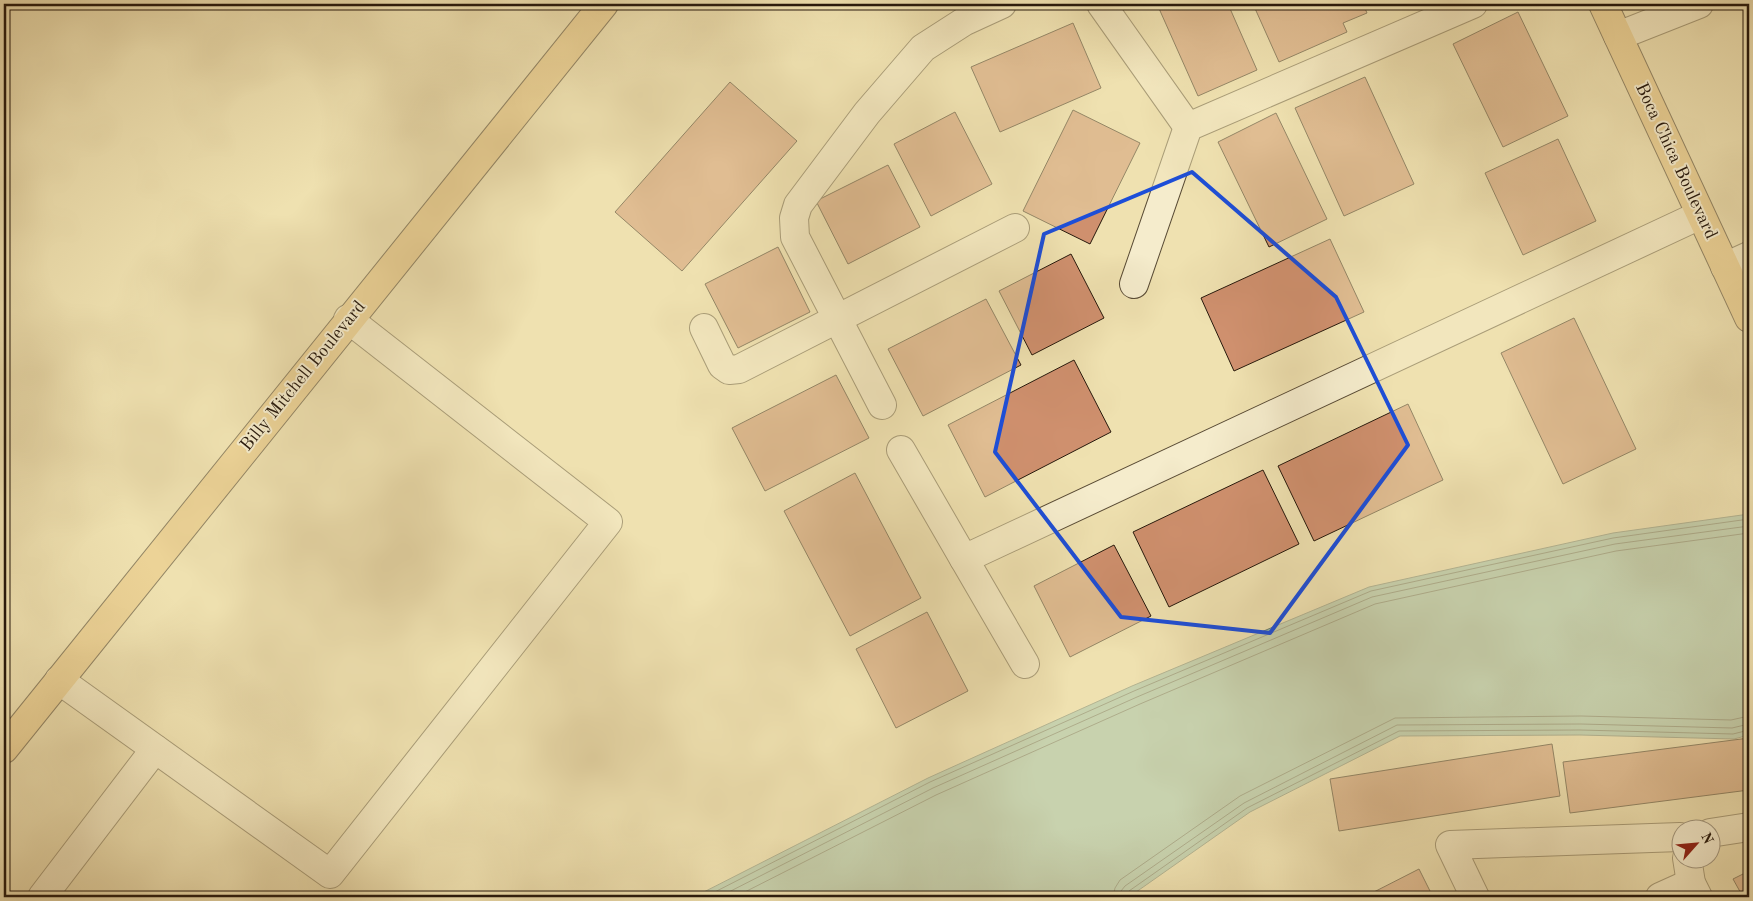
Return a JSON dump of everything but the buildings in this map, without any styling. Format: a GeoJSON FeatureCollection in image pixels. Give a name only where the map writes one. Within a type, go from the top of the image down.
{"type":"FeatureCollection","features":[{"type":"Feature","properties":{"kind":"main road","name":"Billy Mitchell Boulevard"},"geometry":{"type":"LineString","coordinates":[[4,749],[348,319],[604,4]]}},
{"type":"Feature","properties":{"kind":"main road","name":"Boca Chica Boulevard"},"geometry":{"type":"LineString","coordinates":[[1603,4],[1749,318]]}},
{"type":"Feature","properties":{"kind":"street"},"geometry":{"type":"LineString","coordinates":[[882,405],[795,237],[794,218],[798,205],[867,113],[923,48],[965,21],[1002,4]]}},
{"type":"Feature","properties":{"kind":"street"},"geometry":{"type":"LineString","coordinates":[[1101,4],[1188,127]]}},
{"type":"Feature","properties":{"kind":"street"},"geometry":{"type":"LineString","coordinates":[[1134,284],[1188,127],[1473,4]]}},
{"type":"Feature","properties":{"kind":"street"},"geometry":{"type":"LineString","coordinates":[[1618,36],[1699,4]]}},
{"type":"Feature","properties":{"kind":"street"},"geometry":{"type":"LineString","coordinates":[[964,559],[1700,214]]}},
{"type":"Feature","properties":{"kind":"street"},"geometry":{"type":"LineString","coordinates":[[704,328],[722,365],[729,370],[739,368],[1015,228]]}},
{"type":"Feature","properties":{"kind":"street"},"geometry":{"type":"LineString","coordinates":[[1725,267],[1749,256]]}},
{"type":"Feature","properties":{"kind":"street"},"geometry":{"type":"LineString","coordinates":[[59,680],[330,874],[608,522],[348,319]]}},
{"type":"Feature","properties":{"kind":"street"},"geometry":{"type":"LineString","coordinates":[[901,450],[1024,664]]}},
{"type":"Feature","properties":{"kind":"street"},"geometry":{"type":"LineString","coordinates":[[42,897],[155,749]]}},
{"type":"Feature","properties":{"kind":"street"},"geometry":{"type":"LineString","coordinates":[[1720,831],[1749,827]]}},
{"type":"Feature","properties":{"kind":"street"},"geometry":{"type":"LineString","coordinates":[[1475,897],[1450,845],[1670,837]]}},
{"type":"Feature","properties":{"kind":"street"},"geometry":{"type":"LineString","coordinates":[[1660,897],[1692,880]]}},
{"type":"Feature","properties":{"kind":"highlighted area"},"geometry":{"type":"Polygon","coordinates":[[[1192,172],[1336,297],[1408,445],[1270,633],[1121,617],[995,452],[1044,234],[1192,172]]]}},
{"type":"Feature","properties":{"kind":"water"},"geometry":{"type":"Polygon","coordinates":[[[1749,514],[1749,735],[1734,739],[1580,735],[1400,736],[1250,812],[1129,897],[694,897],[928,778],[1132,686],[1369,587],[1613,533],[1749,514]]]}}]}
